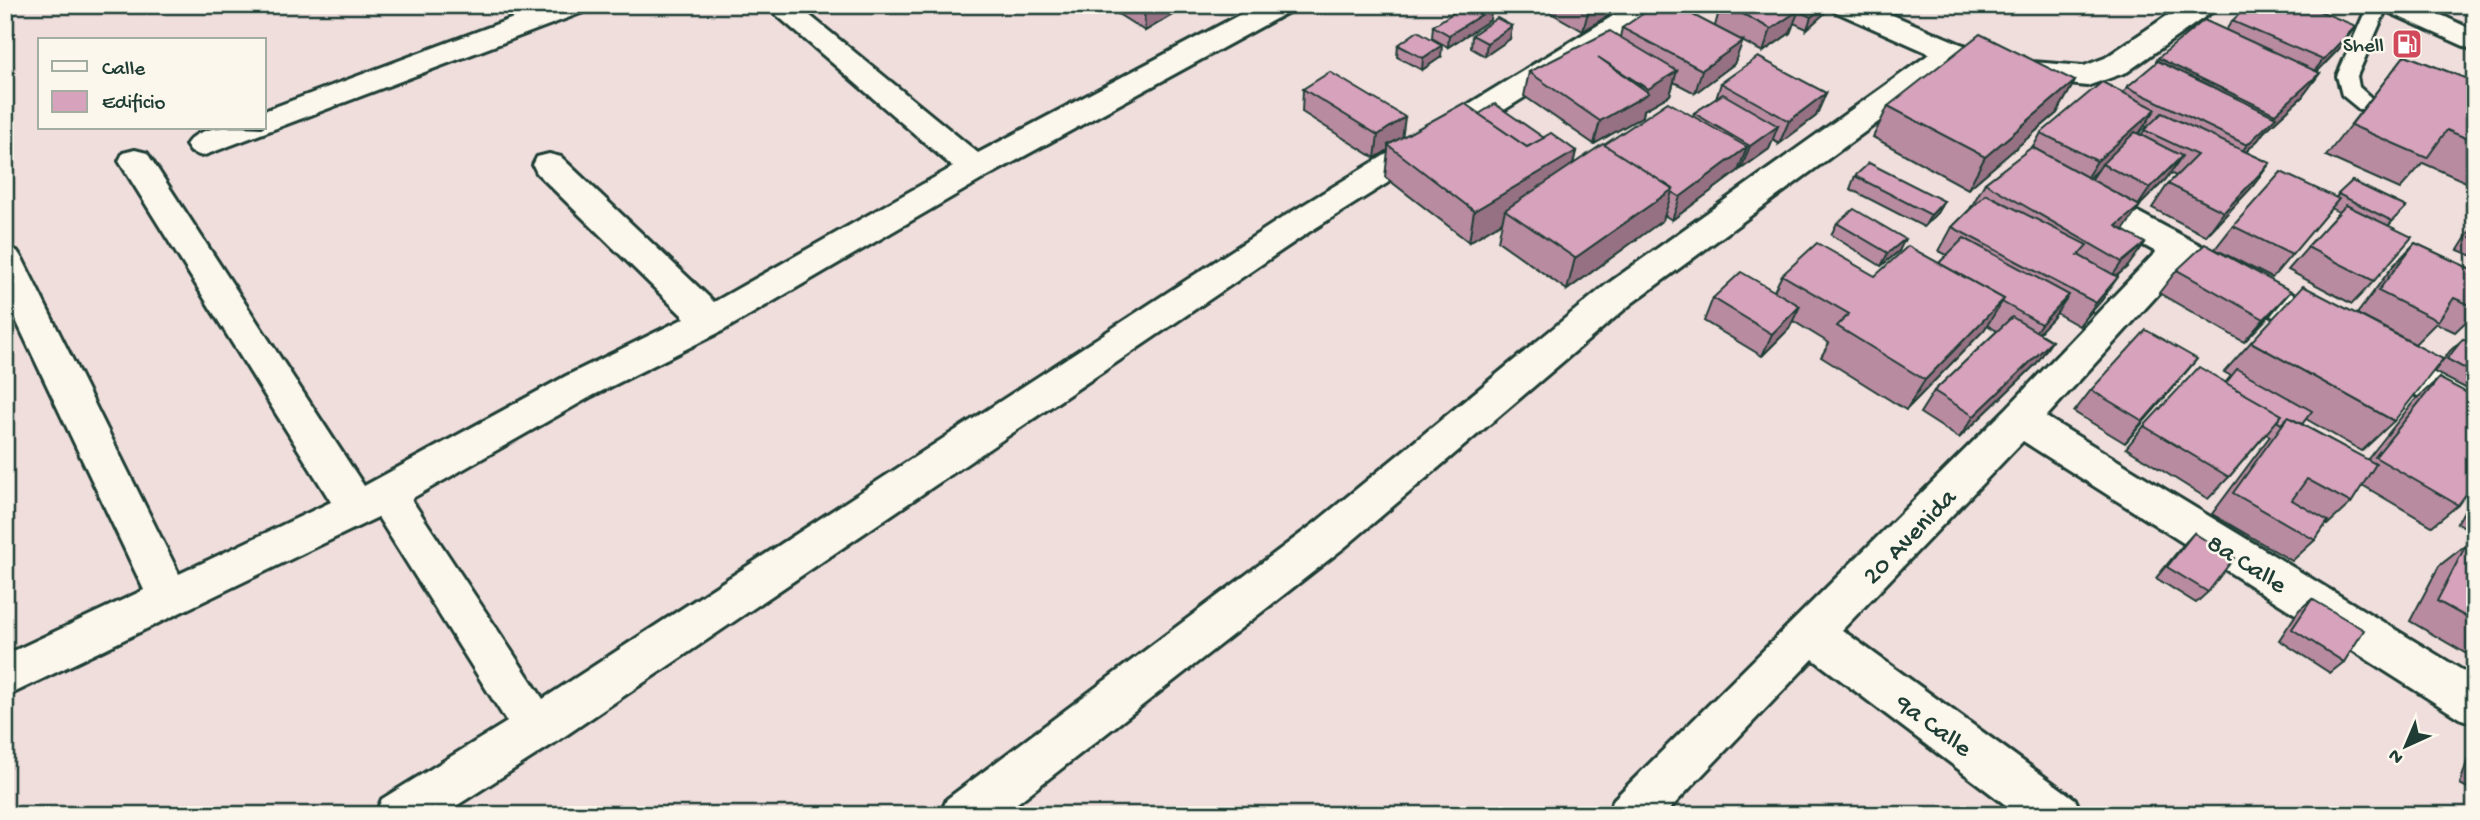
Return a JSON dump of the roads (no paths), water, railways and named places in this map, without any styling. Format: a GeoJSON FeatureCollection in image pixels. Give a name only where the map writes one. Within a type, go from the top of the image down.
{"type":"FeatureCollection","features":[{"type":"Feature","properties":{"kind":"street"},"geometry":{"type":"LineString","coordinates":[[266,121],[576,5]]}},
{"type":"Feature","properties":{"kind":"street"},"geometry":{"type":"LineString","coordinates":[[779,5],[976,168]]}},
{"type":"Feature","properties":{"kind":"street"},"geometry":{"type":"LineString","coordinates":[[5,677],[371,501],[579,386],[711,321],[976,168],[1280,5]]}},
{"type":"Feature","properties":{"kind":"street"},"geometry":{"type":"LineString","coordinates":[[399,815],[537,729],[1297,224],[1652,5]]}},
{"type":"Feature","properties":{"kind":"street"},"geometry":{"type":"LineString","coordinates":[[1844,5],[1953,52],[2032,71],[2087,76],[2116,65],[2203,5]]}},
{"type":"Feature","properties":{"kind":"street"},"geometry":{"type":"LineString","coordinates":[[2396,5],[2475,42]]}},
{"type":"Feature","properties":{"kind":"street"},"geometry":{"type":"LineString","coordinates":[[2447,5],[2475,18]]}},
{"type":"Feature","properties":{"kind":"street"},"geometry":{"type":"LineString","coordinates":[[964,815],[1330,535],[1619,294],[1953,52]]}},
{"type":"Feature","properties":{"kind":"street"},"geometry":{"type":"LineString","coordinates":[[202,145],[243,130]]}},
{"type":"Feature","properties":{"kind":"street"},"geometry":{"type":"LineString","coordinates":[[135,160],[371,501],[537,729]]}},
{"type":"Feature","properties":{"kind":"street"},"geometry":{"type":"LineString","coordinates":[[549,164],[711,321]]}},
{"type":"Feature","properties":{"kind":"street"},"geometry":{"type":"LineString","coordinates":[[2050,180],[2475,409]]}},
{"type":"Feature","properties":{"kind":"street","name":"20 Avenida"},"geometry":{"type":"LineString","coordinates":[[1631,815],[2020,420],[2179,250]]}},
{"type":"Feature","properties":{"kind":"street"},"geometry":{"type":"LineString","coordinates":[[5,260],[169,597]]}},
{"type":"Feature","properties":{"kind":"street","name":"8a Calle"},"geometry":{"type":"LineString","coordinates":[[2020,420],[2475,703]]}},
{"type":"Feature","properties":{"kind":"street","name":"9a Calle"},"geometry":{"type":"LineString","coordinates":[[1812,633],[2058,815]]}},
{"type":"Feature","properties":{"kind":"lane"},"geometry":{"type":"LineString","coordinates":[[2367,104],[2349,90],[2347,76],[2378,5]]}},
{"type":"Feature","properties":{"kind":"place","name":"Shell"},"geometry":{"type":"Point","coordinates":[2407,44]}}]}
